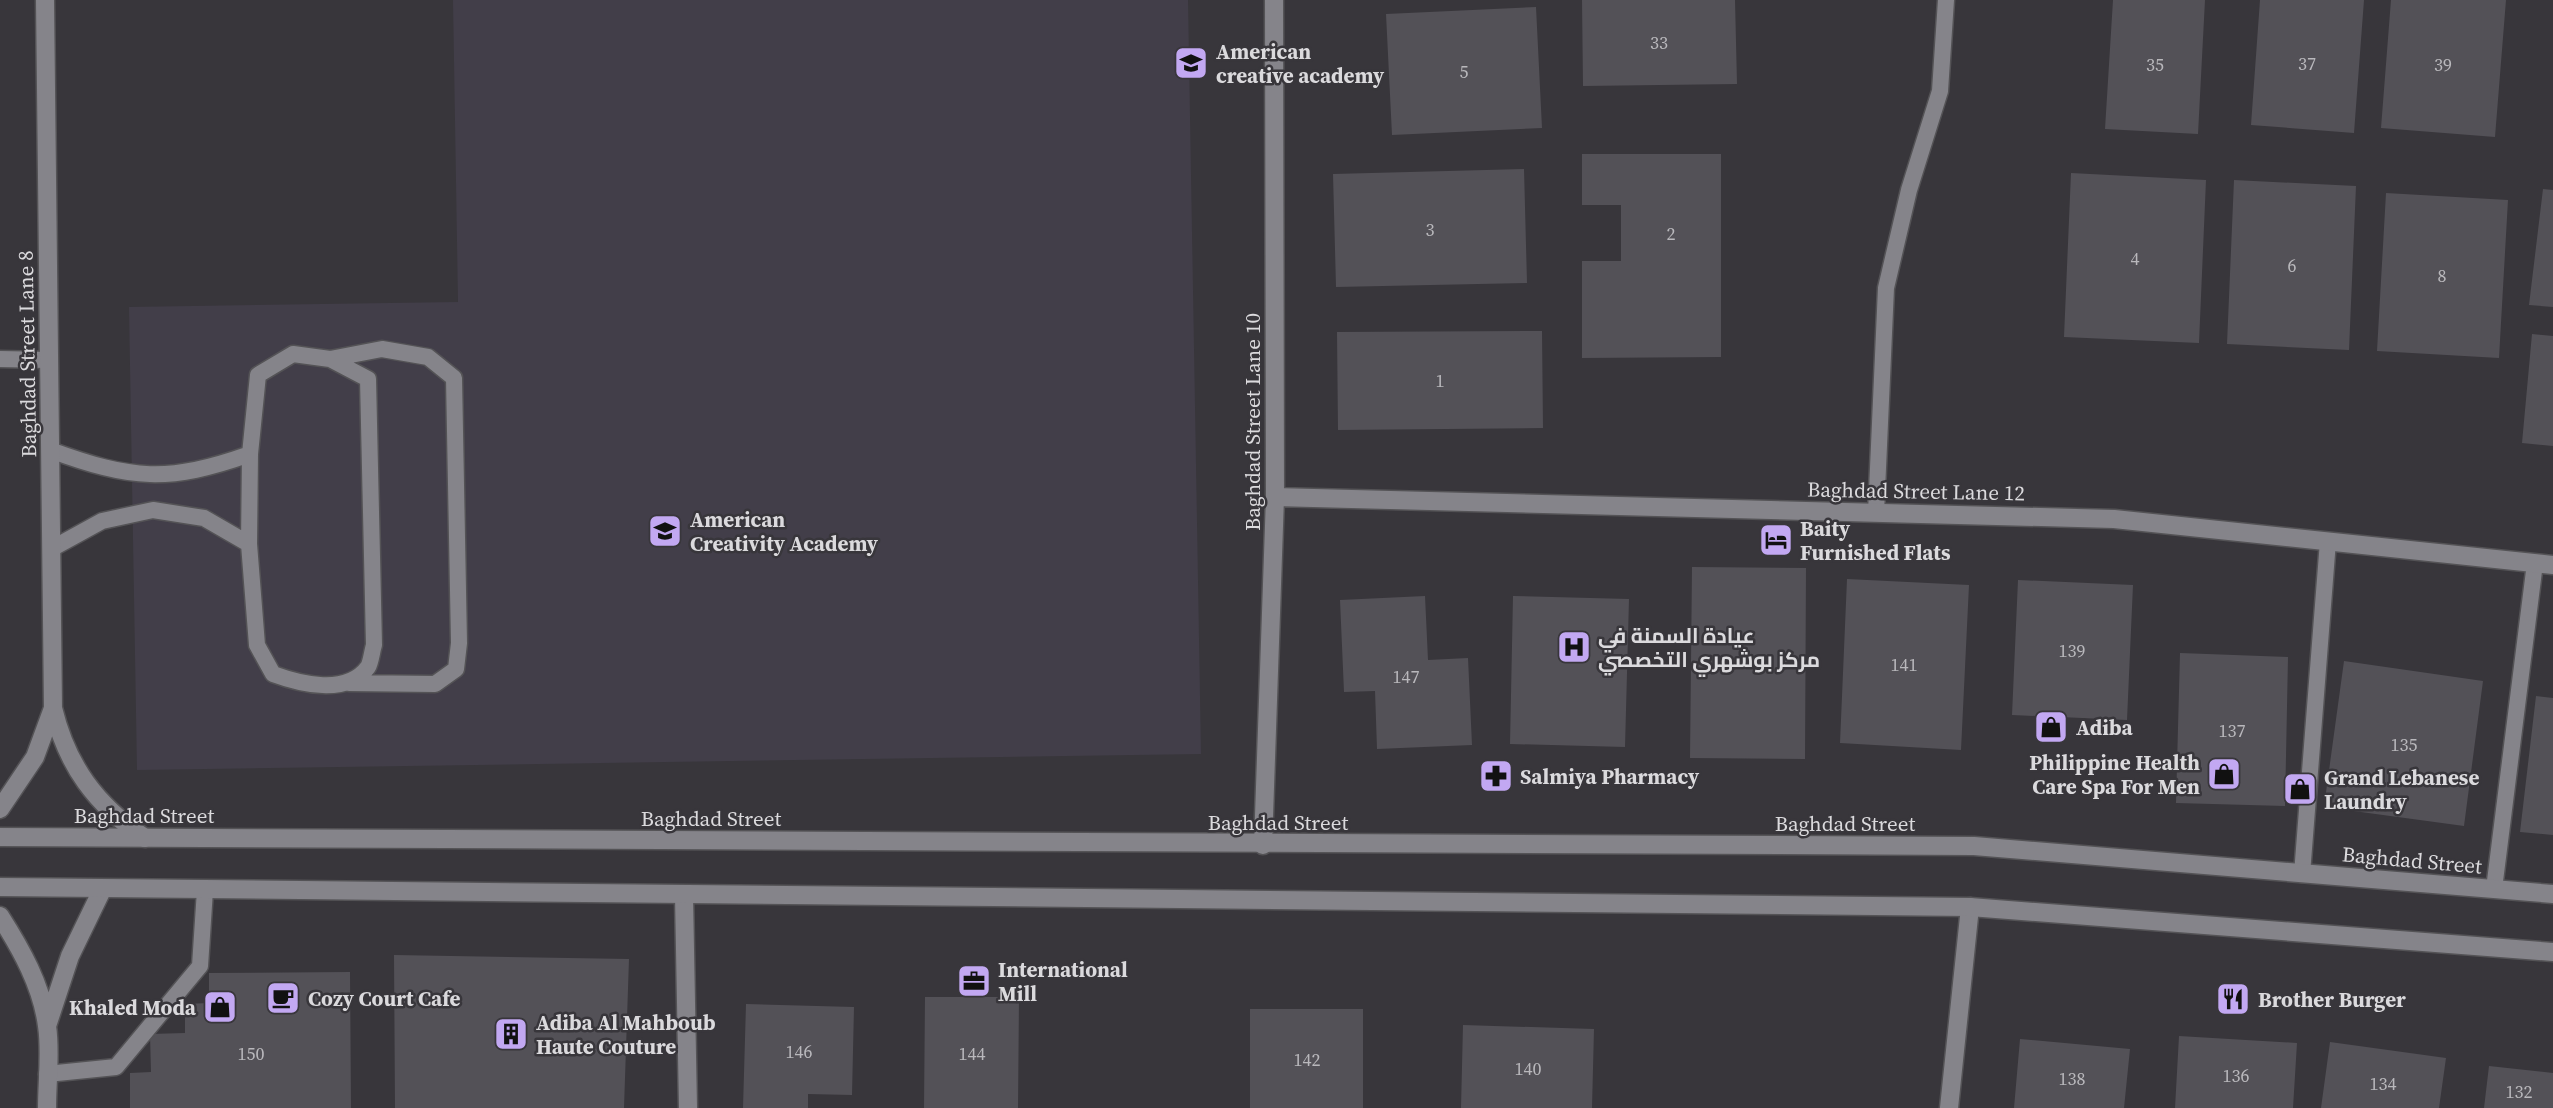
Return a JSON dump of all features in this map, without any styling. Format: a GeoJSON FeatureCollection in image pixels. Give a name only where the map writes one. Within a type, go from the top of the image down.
{"type":"FeatureCollection","features":[{"type":"Feature","properties":{"kind":"main road","name":"Baghdad Street Lane 8"},"geometry":{"type":"LineString","coordinates":[[45,0],[53,708],[70,760],[85,783],[102,804],[145,838]]}},
{"type":"Feature","properties":{"kind":"main road","name":"Baghdad Street Lane 10"},"geometry":{"type":"LineString","coordinates":[[1263,845],[1275,497],[1274,0]]}},
{"type":"Feature","properties":{"kind":"main road","name":"Baghdad Street Lane 12"},"geometry":{"type":"LineString","coordinates":[[1275,497],[2114,519],[2553,565]]}},
{"type":"Feature","properties":{"kind":"main road","name":"Baghdad Street Lane 8"},"geometry":{"type":"LineString","coordinates":[[0,809],[35,757],[53,708]]}},
{"type":"Feature","properties":{"kind":"main road","name":"Baghdad Street"},"geometry":{"type":"LineString","coordinates":[[0,837],[1263,845],[1974,846],[2553,894]]}},
{"type":"Feature","properties":{"kind":"main road"},"geometry":{"type":"LineString","coordinates":[[0,887],[1970,907],[2553,952]]}},
{"type":"Feature","properties":{"kind":"main road"},"geometry":{"type":"LineString","coordinates":[[47,1026],[70,956],[102,890]]}},
{"type":"Feature","properties":{"kind":"main road"},"geometry":{"type":"LineString","coordinates":[[684,896],[688,1108]]}},
{"type":"Feature","properties":{"kind":"main road"},"geometry":{"type":"LineString","coordinates":[[1949,1108],[1970,907]]}},
{"type":"Feature","properties":{"kind":"main road"},"geometry":{"type":"LineString","coordinates":[[0,916],[22,951],[37,988],[47,1026],[47,1108]]}},
{"type":"Feature","properties":{"kind":"lane"},"geometry":{"type":"LineString","coordinates":[[1876,513],[1886,288],[1909,190],[1940,91],[1946,0]]}},
{"type":"Feature","properties":{"kind":"lane"},"geometry":{"type":"LineString","coordinates":[[382,349],[428,357],[454,378],[459,643],[456,669],[435,684],[301,684],[273,674],[257,645],[249,544],[250,454],[258,375],[293,354],[330,359],[382,349]]}},
{"type":"Feature","properties":{"kind":"lane"},"geometry":{"type":"LineString","coordinates":[[0,359],[49,360]]}},
{"type":"Feature","properties":{"kind":"lane"},"geometry":{"type":"LineString","coordinates":[[330,359],[368,379],[374,645],[369,666],[349,683]]}},
{"type":"Feature","properties":{"kind":"lane"},"geometry":{"type":"LineString","coordinates":[[50,450],[102,469],[153,476],[203,471],[250,454]]}},
{"type":"Feature","properties":{"kind":"lane"},"geometry":{"type":"LineString","coordinates":[[51,549],[102,521],[153,510],[204,518],[249,544]]}},
{"type":"Feature","properties":{"kind":"lane"},"geometry":{"type":"LineString","coordinates":[[2302,874],[2328,541]]}},
{"type":"Feature","properties":{"kind":"lane"},"geometry":{"type":"LineString","coordinates":[[2494,890],[2535,563]]}},
{"type":"Feature","properties":{"kind":"lane"},"geometry":{"type":"LineString","coordinates":[[47,1074],[116,1067],[200,966],[205,890]]}},
{"type":"Feature","properties":{"kind":"shaded area","name":"American Creativity Academy"},"geometry":{"type":"Polygon","coordinates":[[[453,0],[1188,0],[1201,754],[137,770],[129,307],[458,302],[453,0]]]}},
{"type":"Feature","properties":{"kind":"building"},"geometry":{"type":"Polygon","coordinates":[[[1582,0],[1735,0],[1737,84],[1583,86],[1582,0]]]}},
{"type":"Feature","properties":{"kind":"building"},"geometry":{"type":"Polygon","coordinates":[[[2113,0],[2205,0],[2198,134],[2105,129],[2113,0]]]}},
{"type":"Feature","properties":{"kind":"building"},"geometry":{"type":"Polygon","coordinates":[[[2260,0],[2364,0],[2354,133],[2251,125],[2260,0]]]}},
{"type":"Feature","properties":{"kind":"building"},"geometry":{"type":"Polygon","coordinates":[[[2391,0],[2506,0],[2495,137],[2381,128],[2391,0]]]}},
{"type":"Feature","properties":{"kind":"building"},"geometry":{"type":"Polygon","coordinates":[[[1536,7],[1542,128],[1392,135],[1386,14],[1536,7]]]}},
{"type":"Feature","properties":{"kind":"building"},"geometry":{"type":"Polygon","coordinates":[[[1582,154],[1721,154],[1721,357],[1582,358],[1582,261],[1621,261],[1621,205],[1582,205],[1582,154]]]}},
{"type":"Feature","properties":{"kind":"building"},"geometry":{"type":"Polygon","coordinates":[[[1524,169],[1527,283],[1336,287],[1333,174],[1524,169]]]}},
{"type":"Feature","properties":{"kind":"building"},"geometry":{"type":"Polygon","coordinates":[[[2071,173],[2206,180],[2199,343],[2064,337],[2071,173]]]}},
{"type":"Feature","properties":{"kind":"building"},"geometry":{"type":"Polygon","coordinates":[[[2234,180],[2356,186],[2349,350],[2227,344],[2234,180]]]}},
{"type":"Feature","properties":{"kind":"building"},"geometry":{"type":"Polygon","coordinates":[[[2543,189],[2553,190],[2553,307],[2529,305],[2543,189]]]}},
{"type":"Feature","properties":{"kind":"building"},"geometry":{"type":"Polygon","coordinates":[[[2386,193],[2508,200],[2499,358],[2377,351],[2386,193]]]}},
{"type":"Feature","properties":{"kind":"building"},"geometry":{"type":"Polygon","coordinates":[[[1542,331],[1543,428],[1338,430],[1337,332],[1542,331]]]}},
{"type":"Feature","properties":{"kind":"building"},"geometry":{"type":"Polygon","coordinates":[[[2532,334],[2553,336],[2553,446],[2522,443],[2532,334]]]}},
{"type":"Feature","properties":{"kind":"building"},"geometry":{"type":"Polygon","coordinates":[[[1692,567],[1806,568],[1805,759],[1690,758],[1692,567]]]}},
{"type":"Feature","properties":{"kind":"building"},"geometry":{"type":"Polygon","coordinates":[[[1847,579],[1969,585],[1961,750],[1840,743],[1847,579]]]}},
{"type":"Feature","properties":{"kind":"building"},"geometry":{"type":"Polygon","coordinates":[[[2018,580],[2133,585],[2127,720],[2012,715],[2018,580]]]}},
{"type":"Feature","properties":{"kind":"building"},"geometry":{"type":"Polygon","coordinates":[[[1425,596],[1428,660],[1468,658],[1472,745],[1377,749],[1375,691],[1344,692],[1340,600],[1425,596]]]}},
{"type":"Feature","properties":{"kind":"building"},"geometry":{"type":"Polygon","coordinates":[[[1513,596],[1629,599],[1625,747],[1510,744],[1513,596]]]}},
{"type":"Feature","properties":{"kind":"building"},"geometry":{"type":"Polygon","coordinates":[[[2180,653],[2288,657],[2285,806],[2176,803],[2180,653]]]}},
{"type":"Feature","properties":{"kind":"building"},"geometry":{"type":"Polygon","coordinates":[[[2344,661],[2483,681],[2464,826],[2324,807],[2344,661]]]}},
{"type":"Feature","properties":{"kind":"building"},"geometry":{"type":"Polygon","coordinates":[[[2536,696],[2553,698],[2553,835],[2520,832],[2536,696]]]}},
{"type":"Feature","properties":{"kind":"building","name":"Adiba Al Mahboub Haute Couture"},"geometry":{"type":"Polygon","coordinates":[[[394,955],[629,959],[624,1108],[395,1108],[394,955]]]}},
{"type":"Feature","properties":{"kind":"building"},"geometry":{"type":"Polygon","coordinates":[[[350,972],[351,1108],[130,1108],[130,1073],[151,1072],[150,1034],[185,1033],[185,1004],[209,1003],[209,973],[350,972]]]}},
{"type":"Feature","properties":{"kind":"building"},"geometry":{"type":"Polygon","coordinates":[[[925,997],[1019,997],[1018,1108],[924,1108],[925,997]]]}},
{"type":"Feature","properties":{"kind":"building"},"geometry":{"type":"Polygon","coordinates":[[[746,1004],[854,1007],[852,1095],[808,1094],[808,1108],[743,1108],[746,1004]]]}},
{"type":"Feature","properties":{"kind":"building"},"geometry":{"type":"Polygon","coordinates":[[[1250,1009],[1363,1009],[1363,1108],[1250,1108],[1250,1009]]]}},
{"type":"Feature","properties":{"kind":"building"},"geometry":{"type":"Polygon","coordinates":[[[1463,1025],[1594,1029],[1592,1108],[1461,1108],[1463,1025]]]}},
{"type":"Feature","properties":{"kind":"building"},"geometry":{"type":"Polygon","coordinates":[[[2179,1036],[2297,1043],[2293,1108],[2175,1108],[2179,1036]]]}},
{"type":"Feature","properties":{"kind":"building"},"geometry":{"type":"Polygon","coordinates":[[[2020,1039],[2130,1049],[2124,1108],[2014,1108],[2020,1039]]]}},
{"type":"Feature","properties":{"kind":"building"},"geometry":{"type":"Polygon","coordinates":[[[2330,1042],[2446,1058],[2439,1108],[2321,1108],[2330,1042]]]}},
{"type":"Feature","properties":{"kind":"building"},"geometry":{"type":"Polygon","coordinates":[[[2489,1066],[2553,1073],[2553,1108],[2484,1108],[2489,1066]]]}},
{"type":"Feature","properties":{"kind":"place","name":"American creative academy"},"geometry":{"type":"Point","coordinates":[1191,63]}},
{"type":"Feature","properties":{"kind":"place","name":"American Creativity Academy"},"geometry":{"type":"Point","coordinates":[665,531]}},
{"type":"Feature","properties":{"kind":"place","name":"Baity Furnished Flats"},"geometry":{"type":"Point","coordinates":[1776,540]}},
{"type":"Feature","properties":{"kind":"place","name":"عيادة السمنة في مركز بوشهري التخصصي"},"geometry":{"type":"Point","coordinates":[1574,647]}},
{"type":"Feature","properties":{"kind":"place","name":"Adiba"},"geometry":{"type":"Point","coordinates":[2051,727]}},
{"type":"Feature","properties":{"kind":"place","name":"Philippine Health Care Spa For Men"},"geometry":{"type":"Point","coordinates":[2224,774]}},
{"type":"Feature","properties":{"kind":"place","name":"Salmiya Pharmacy"},"geometry":{"type":"Point","coordinates":[1496,776]}},
{"type":"Feature","properties":{"kind":"place","name":"Grand Lebanese Laundry"},"geometry":{"type":"Point","coordinates":[2300,789]}},
{"type":"Feature","properties":{"kind":"place","name":"International Mill"},"geometry":{"type":"Point","coordinates":[974,981]}},
{"type":"Feature","properties":{"kind":"place","name":"Cozy Court Cafe"},"geometry":{"type":"Point","coordinates":[283,998]}},
{"type":"Feature","properties":{"kind":"place","name":"Brother Burger"},"geometry":{"type":"Point","coordinates":[2233,999]}},
{"type":"Feature","properties":{"kind":"place","name":"Khaled Moda"},"geometry":{"type":"Point","coordinates":[220,1007]}},
{"type":"Feature","properties":{"kind":"place","name":"Adiba Al Mahboub Haute Couture"},"geometry":{"type":"Point","coordinates":[511,1034]}}]}
